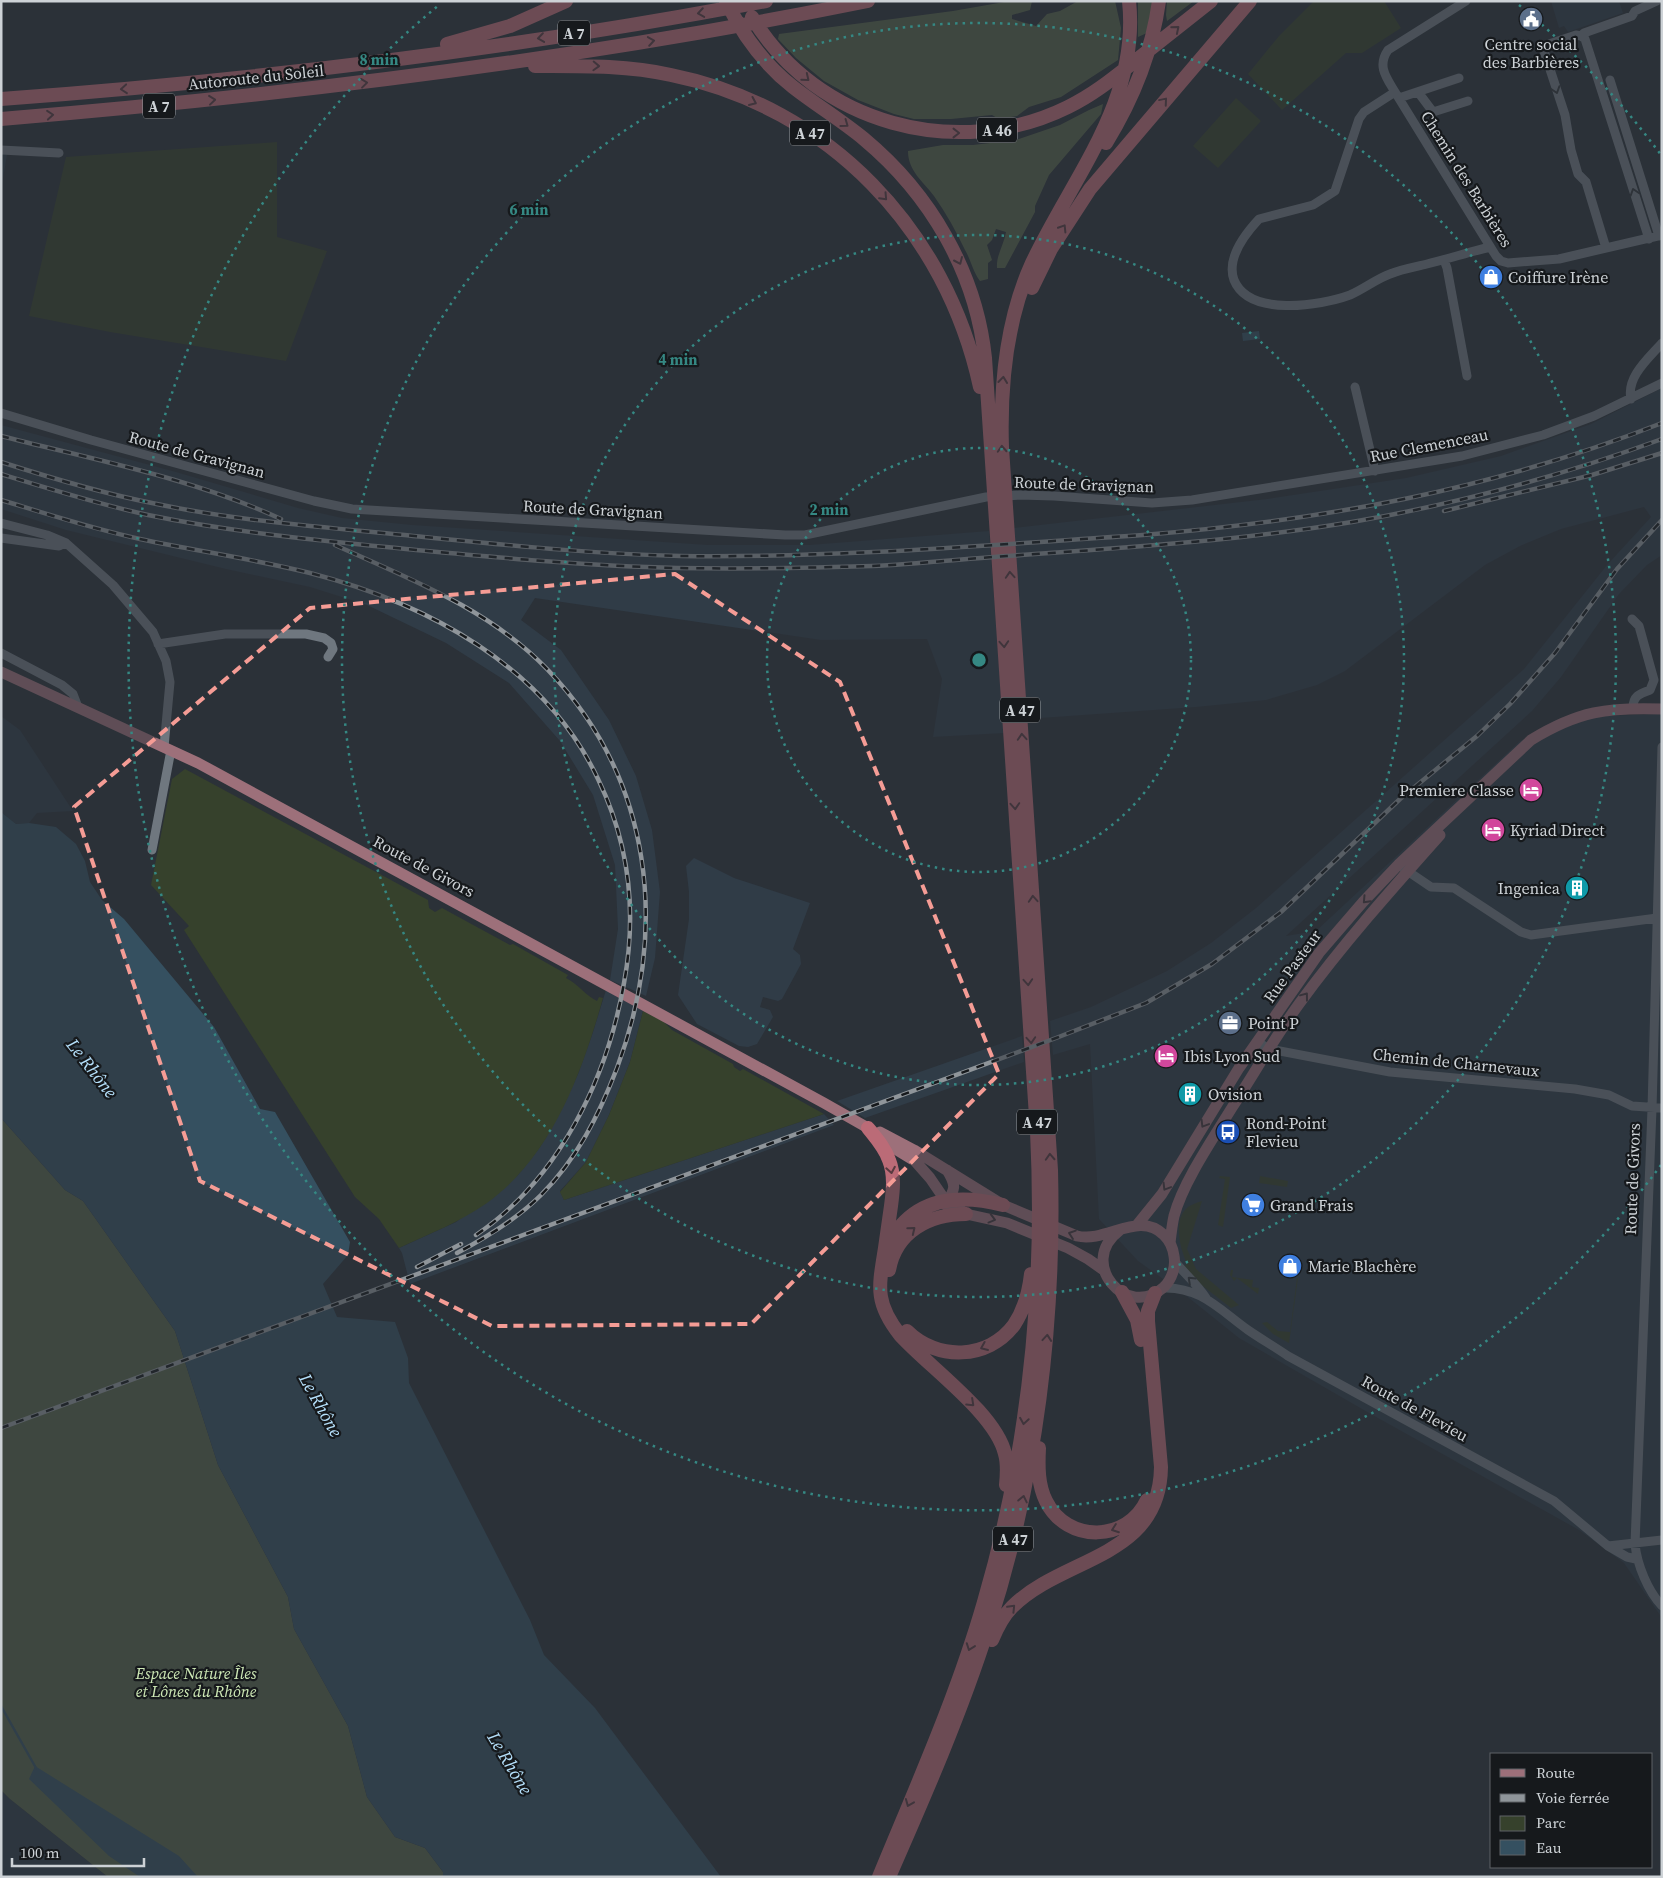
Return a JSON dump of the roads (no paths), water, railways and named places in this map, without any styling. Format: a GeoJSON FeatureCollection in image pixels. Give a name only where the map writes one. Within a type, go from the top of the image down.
{"type":"FeatureCollection","features":[{"type":"Feature","properties":{"kind":"highway"},"geometry":{"type":"LineString","coordinates":[[382,60],[484,35],[536,16],[566,1]]}},
{"type":"Feature","properties":{"kind":"highway","name":"A 47"},"geometry":{"type":"LineString","coordinates":[[726,1],[742,29],[771,67],[793,87],[863,138],[886,159],[923,201],[943,230],[961,265],[980,323],[985,358],[989,439]]}},
{"type":"Feature","properties":{"kind":"highway","name":"A 46"},"geometry":{"type":"LineString","coordinates":[[743,1],[759,29],[771,44],[794,68],[820,90],[865,114],[898,125],[932,132],[984,132],[1035,121],[1082,100],[1111,81],[1211,1]]}},
{"type":"Feature","properties":{"kind":"highway","name":"Autoroute du Soleil"},"geometry":{"type":"LineString","coordinates":[[1,99],[141,88],[382,60],[554,36],[766,1]]}},
{"type":"Feature","properties":{"kind":"highway","name":"Autoroute du Soleil"},"geometry":{"type":"LineString","coordinates":[[1,119],[228,99],[482,67],[663,39],[868,1]]}},
{"type":"Feature","properties":{"kind":"highway"},"geometry":{"type":"LineString","coordinates":[[1072,191],[1100,138],[1116,100],[1125,70],[1129,44],[1129,1]]}},
{"type":"Feature","properties":{"kind":"highway"},"geometry":{"type":"LineString","coordinates":[[1072,191],[1120,121],[1136,88],[1150,50],[1159,1]]}},
{"type":"Feature","properties":{"kind":"highway"},"geometry":{"type":"LineString","coordinates":[[1010,334],[1051,249],[1076,208],[1102,174],[1250,1]]}},
{"type":"Feature","properties":{"kind":"highway","name":"A 47"},"geometry":{"type":"LineString","coordinates":[[482,67],[610,66],[673,75],[716,87],[758,104],[790,120],[826,144],[862,174],[892,206],[921,244],[940,276],[956,310],[970,351],[997,472]]}},
{"type":"Feature","properties":{"kind":"highway","name":"A 47"},"geometry":{"type":"LineString","coordinates":[[878,1877],[931,1750],[974,1634],[1007,1516],[1029,1386],[1041,1251],[1042,1202],[1039,1062],[997,472],[1001,398],[1010,334],[1018,303],[1032,265],[1048,231],[1072,191]]}},
{"type":"Feature","properties":{"kind":"highway","name":"A 47"},"geometry":{"type":"LineString","coordinates":[[1039,1062],[1040,1181],[1042,1202]]}},
{"type":"Feature","properties":{"kind":"highway"},"geometry":{"type":"LineString","coordinates":[[868,1128],[886,1152],[892,1173],[892,1193],[885,1251],[880,1268],[880,1290],[884,1308],[890,1322],[906,1342],[980,1412],[1000,1441],[1006,1462],[1005,1500],[1007,1516]]}},
{"type":"Feature","properties":{"kind":"highway"},"geometry":{"type":"LineString","coordinates":[[885,1251],[896,1230],[909,1217],[929,1205],[963,1198],[979,1199],[1003,1205]]}},
{"type":"Feature","properties":{"kind":"highway"},"geometry":{"type":"LineString","coordinates":[[966,1214],[947,1215],[915,1227],[900,1243],[892,1260],[888,1287],[893,1310],[905,1329],[923,1344],[940,1351],[961,1353],[976,1351],[990,1345],[1008,1332],[1017,1320],[1028,1294],[1041,1251],[1042,1202]]}},
{"type":"Feature","properties":{"kind":"highway","name":"A 47"},"geometry":{"type":"LineString","coordinates":[[889,1877],[918,1810],[976,1664],[1000,1589],[1026,1484],[1039,1411],[1045,1359],[1041,1251]]}},
{"type":"Feature","properties":{"kind":"highway"},"geometry":{"type":"LineString","coordinates":[[918,1810],[964,1709],[995,1633],[1007,1613],[1036,1589],[1106,1551],[1132,1534],[1145,1521],[1155,1505],[1160,1489],[1161,1467],[1148,1311],[1159,1291]]}},
{"type":"Feature","properties":{"kind":"highway"},"geometry":{"type":"LineString","coordinates":[[1045,1359],[1039,1472],[1047,1502],[1060,1519],[1081,1531],[1097,1533],[1118,1529],[1134,1518],[1146,1504],[1150,1491],[1153,1464],[1139,1326],[1122,1292]]}},
{"type":"Feature","properties":{"kind":"main road","name":"Route de Givors"},"geometry":{"type":"LineString","coordinates":[[1,672],[198,763],[824,1102],[868,1128]]}},
{"type":"Feature","properties":{"kind":"main road","name":"Rue Pasteur"},"geometry":{"type":"LineString","coordinates":[[1138,1225],[1162,1194],[1211,1112],[1319,953],[1363,902],[1403,868],[1490,778],[1532,740],[1554,726],[1581,716],[1633,708],[1662,701]]}},
{"type":"Feature","properties":{"kind":"main road","name":"Rue Pasteur"},"geometry":{"type":"LineString","coordinates":[[1633,708],[1662,710]]}},
{"type":"Feature","properties":{"kind":"main road","name":"Rue Pasteur"},"geometry":{"type":"LineString","coordinates":[[1170,1243],[1174,1218],[1186,1187],[1220,1127],[1298,1005],[1403,868]]}},
{"type":"Feature","properties":{"kind":"main road"},"geometry":{"type":"LineString","coordinates":[[868,1128],[884,1133],[1003,1205],[1082,1237],[1093,1238],[1138,1225],[1156,1229],[1170,1243],[1175,1262],[1173,1274],[1159,1291],[1138,1297],[1122,1292],[1113,1286],[1105,1271],[1103,1260],[1105,1248],[1111,1238],[1119,1231]]}},
{"type":"Feature","properties":{"kind":"main road"},"geometry":{"type":"LineString","coordinates":[[868,1128],[884,1142],[915,1161],[943,1197],[966,1214],[1007,1223],[1050,1240],[1074,1251],[1105,1271]]}},
{"type":"Feature","properties":{"kind":"main road"},"geometry":{"type":"LineString","coordinates":[[933,1219],[953,1192],[954,1186],[947,1170]]}},
{"type":"Feature","properties":{"kind":"street","name":"Chemin des Barbières"},"geometry":{"type":"LineString","coordinates":[[1466,1],[1388,50],[1383,57],[1383,70],[1496,256],[1508,263],[1559,259],[1660,236]]}},
{"type":"Feature","properties":{"kind":"street"},"geometry":{"type":"LineString","coordinates":[[1582,36],[1584,33],[1632,16],[1635,11],[1657,1]]}},
{"type":"Feature","properties":{"kind":"street"},"geometry":{"type":"LineString","coordinates":[[1582,36],[1576,35],[1549,44],[1545,46],[1544,51],[1565,115],[1578,174],[1586,182],[1606,248]]}},
{"type":"Feature","properties":{"kind":"street"},"geometry":{"type":"LineString","coordinates":[[1582,36],[1588,48],[1649,238]]}},
{"type":"Feature","properties":{"kind":"street"},"geometry":{"type":"LineString","coordinates":[[1459,78],[1418,92],[1397,95],[1364,112],[1359,119],[1335,191],[1313,205],[1259,219],[1236,251],[1232,264],[1232,273],[1235,282],[1242,292],[1249,298],[1259,302],[1312,304],[1350,295],[1391,273],[1490,247]]}},
{"type":"Feature","properties":{"kind":"street"},"geometry":{"type":"LineString","coordinates":[[1610,80],[1660,236]]}},
{"type":"Feature","properties":{"kind":"street"},"geometry":{"type":"LineString","coordinates":[[1418,92],[1433,112],[1468,101]]}},
{"type":"Feature","properties":{"kind":"street"},"geometry":{"type":"LineString","coordinates":[[1,150],[59,153]]}},
{"type":"Feature","properties":{"kind":"street"},"geometry":{"type":"LineString","coordinates":[[1444,260],[1467,376]]}},
{"type":"Feature","properties":{"kind":"street"},"geometry":{"type":"LineString","coordinates":[[1631,399],[1632,379],[1662,343]]}},
{"type":"Feature","properties":{"kind":"street","name":"Rue Clemenceau"},"geometry":{"type":"LineString","coordinates":[[1192,500],[1462,456],[1543,435],[1594,416],[1662,382]]}},
{"type":"Feature","properties":{"kind":"street"},"geometry":{"type":"LineString","coordinates":[[1355,387],[1375,471]]}},
{"type":"Feature","properties":{"kind":"street","name":"Route de Gravignan"},"geometry":{"type":"LineString","coordinates":[[1,412],[91,440],[314,501],[352,509],[386,512],[799,535],[986,498],[1020,495],[1054,496],[1152,503],[1192,500]]}},
{"type":"Feature","properties":{"kind":"street"},"geometry":{"type":"LineString","coordinates":[[1,523],[47,535],[66,543],[113,585],[153,632],[166,661],[170,682],[168,749],[152,850]]}},
{"type":"Feature","properties":{"kind":"street"},"geometry":{"type":"LineString","coordinates":[[1,538],[59,546],[66,543]]}},
{"type":"Feature","properties":{"kind":"street"},"geometry":{"type":"LineString","coordinates":[[1632,619],[1639,626],[1654,680],[1650,690],[1637,694],[1633,701],[1633,708]]}},
{"type":"Feature","properties":{"kind":"street"},"geometry":{"type":"LineString","coordinates":[[158,644],[225,634],[306,634],[324,638],[331,643],[333,649],[328,657]]}},
{"type":"Feature","properties":{"kind":"street"},"geometry":{"type":"LineString","coordinates":[[1,653],[62,685],[73,694],[78,707]]}},
{"type":"Feature","properties":{"kind":"street","name":"Route de Givors"},"geometry":{"type":"LineString","coordinates":[[1662,747],[1652,1109],[1635,1544],[1636,1559],[1656,1600],[1662,1606]]}},
{"type":"Feature","properties":{"kind":"street"},"geometry":{"type":"LineString","coordinates":[[1403,868],[1431,887],[1454,888],[1520,932],[1531,935],[1657,918]]}},
{"type":"Feature","properties":{"kind":"street","name":"Chemin de Charnevaux"},"geometry":{"type":"LineString","coordinates":[[1258,1042],[1269,1049],[1390,1072],[1575,1089],[1608,1095],[1632,1106],[1652,1109],[1662,1108]]}},
{"type":"Feature","properties":{"kind":"street","name":"Route de Flevieu"},"geometry":{"type":"LineString","coordinates":[[1175,1262],[1187,1277],[1199,1287],[1206,1298]]}},
{"type":"Feature","properties":{"kind":"street","name":"Route de Flevieu"},"geometry":{"type":"LineString","coordinates":[[1159,1291],[1184,1289],[1206,1298],[1249,1331],[1288,1356],[1554,1501],[1608,1546],[1627,1557],[1636,1559]]}},
{"type":"Feature","properties":{"kind":"street"},"geometry":{"type":"LineString","coordinates":[[1608,1546],[1662,1540]]}},
{"type":"Feature","properties":{"kind":"water"},"geometry":{"type":"Polygon","coordinates":[[[1259,331],[1260,339],[1243,341],[1242,333],[1259,331]]]}},
{"type":"Feature","properties":{"kind":"water","name":"Le Rhône"},"geometry":{"type":"Polygon","coordinates":[[[1,812],[16,824],[29,823],[56,827],[76,844],[85,861],[90,882],[102,900],[124,919],[214,1027],[260,1109],[275,1112],[350,1242],[348,1255],[323,1284],[337,1317],[395,1322],[408,1358],[409,1383],[530,1620],[544,1655],[595,1708],[721,1877],[443,1877],[443,1872],[425,1848],[395,1837],[367,1797],[348,1726],[294,1629],[288,1597],[218,1465],[175,1331],[83,1201],[65,1190],[1,1118],[1,812]]]}},
{"type":"Feature","properties":{"kind":"water"},"geometry":{"type":"Polygon","coordinates":[[[35,1766],[179,1856],[198,1877],[140,1877],[109,1856],[29,1779],[35,1766]]]}},
{"type":"Feature","properties":{"kind":"waterway"},"geometry":{"type":"LineString","coordinates":[[1,1706],[36,1768]]}},
{"type":"Feature","properties":{"kind":"railway"},"geometry":{"type":"LineString","coordinates":[[1,462],[76,485],[133,499],[212,514],[272,522],[573,551],[681,556],[796,555],[912,550],[1143,535],[1277,521],[1342,511],[1471,484],[1534,467],[1662,423]]}},
{"type":"Feature","properties":{"kind":"railway"},"geometry":{"type":"LineString","coordinates":[[1,436],[178,481],[213,492],[281,519]]}},
{"type":"Feature","properties":{"kind":"railway"},"geometry":{"type":"LineString","coordinates":[[1,474],[92,501],[148,515],[214,527],[315,540],[481,556],[644,567],[872,566],[1137,547],[1309,529],[1391,515],[1470,498],[1547,477],[1662,439]]}},
{"type":"Feature","properties":{"kind":"railway"},"geometry":{"type":"LineString","coordinates":[[1444,511],[1592,475],[1662,453]]}},
{"type":"Feature","properties":{"kind":"railway"},"geometry":{"type":"LineString","coordinates":[[1,500],[122,535],[310,573],[354,586],[396,602],[438,622],[478,645],[514,672],[547,703],[575,739],[598,779],[609,803],[623,853],[630,905],[630,931],[624,983],[605,1055],[592,1090],[575,1124],[555,1156],[532,1186],[505,1212],[476,1235]]}},
{"type":"Feature","properties":{"kind":"railway"},"geometry":{"type":"LineString","coordinates":[[1,1428],[1146,1003],[1212,964],[1281,912],[1400,799],[1477,736],[1510,704],[1555,653],[1617,569],[1662,520]]}},
{"type":"Feature","properties":{"kind":"railway"},"geometry":{"type":"LineString","coordinates":[[335,545],[420,583],[474,612],[500,629],[547,669],[583,712],[610,758],[629,807],[641,857],[646,909],[643,962],[633,1015],[617,1068],[603,1103],[586,1136],[566,1167],[541,1195],[501,1227],[457,1253]]}},
{"type":"Feature","properties":{"kind":"railway"},"geometry":{"type":"LineString","coordinates":[[417,1267],[461,1244]]}},
{"type":"Feature","properties":{"kind":"place","name":"Centre social des Barbières"},"geometry":{"type":"Point","coordinates":[1531,19]}},
{"type":"Feature","properties":{"kind":"place","name":"Coiffure Irène"},"geometry":{"type":"Point","coordinates":[1491,277]}},
{"type":"Feature","properties":{"kind":"place","name":"Premiere Classe"},"geometry":{"type":"Point","coordinates":[1531,790]}},
{"type":"Feature","properties":{"kind":"place","name":"Kyriad Direct"},"geometry":{"type":"Point","coordinates":[1493,830]}},
{"type":"Feature","properties":{"kind":"place","name":"Ingenica"},"geometry":{"type":"Point","coordinates":[1577,888]}},
{"type":"Feature","properties":{"kind":"place","name":"Point P"},"geometry":{"type":"Point","coordinates":[1230,1023]}},
{"type":"Feature","properties":{"kind":"place","name":"Ibis Lyon Sud"},"geometry":{"type":"Point","coordinates":[1166,1056]}},
{"type":"Feature","properties":{"kind":"place","name":"Ovision"},"geometry":{"type":"Point","coordinates":[1190,1094]}},
{"type":"Feature","properties":{"kind":"place","name":"Rond-Point Flevieu"},"geometry":{"type":"Point","coordinates":[1228,1132]}},
{"type":"Feature","properties":{"kind":"place","name":"Grand Frais"},"geometry":{"type":"Point","coordinates":[1253,1205]}},
{"type":"Feature","properties":{"kind":"place","name":"Marie Blachère"},"geometry":{"type":"Point","coordinates":[1290,1266]}},
{"type":"Feature","properties":{"kind":"park label","name":"Espace Nature Îles et Lônes du Rhône"},"geometry":{"type":"Point","coordinates":[196,1682]}}]}
